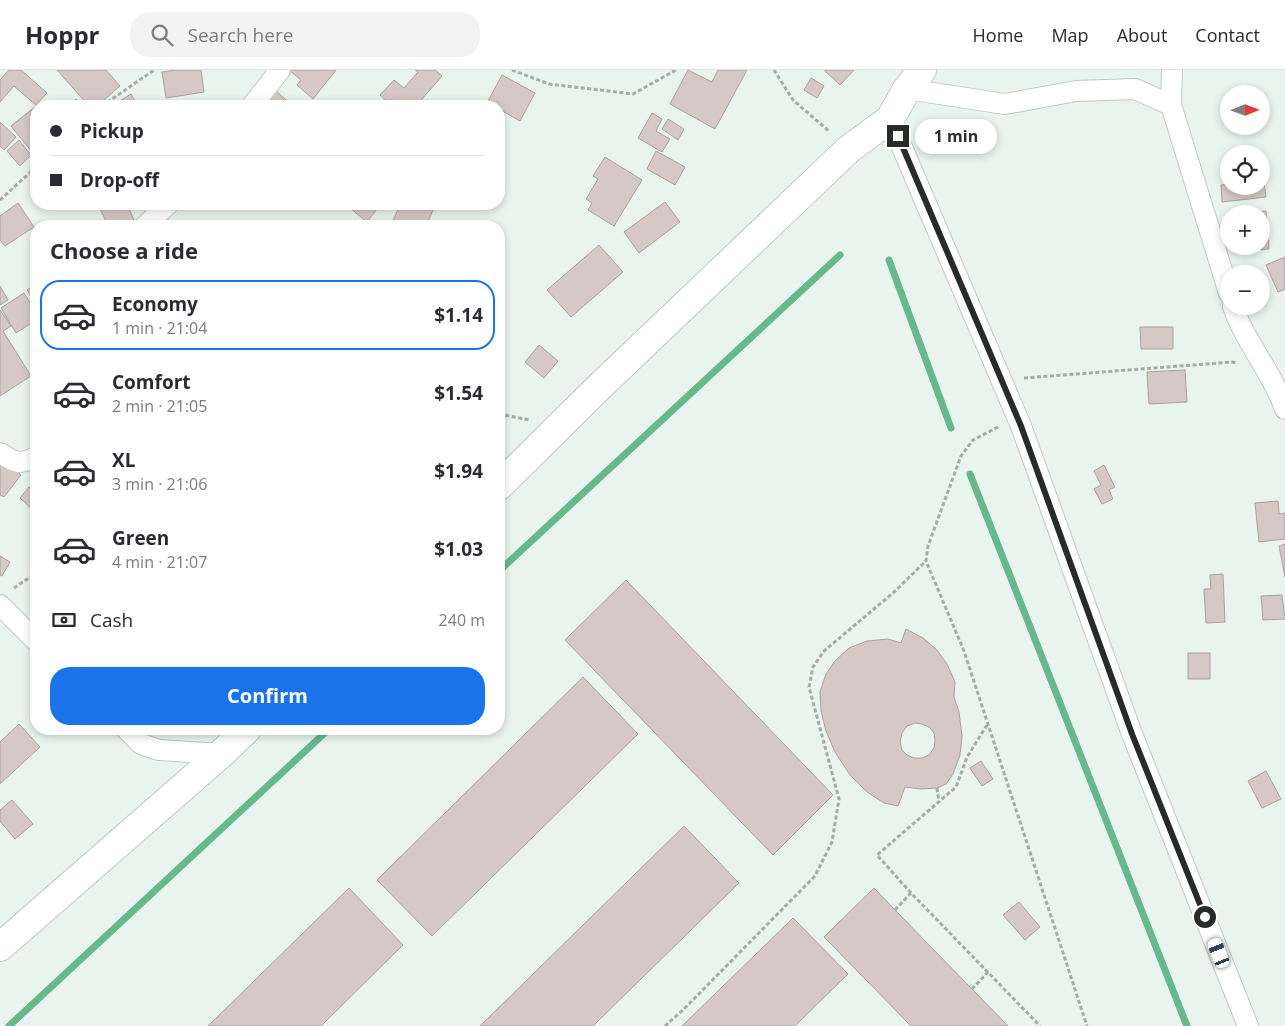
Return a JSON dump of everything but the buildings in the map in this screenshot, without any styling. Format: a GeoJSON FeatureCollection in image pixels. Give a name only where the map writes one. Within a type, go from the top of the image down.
{"type":"FeatureCollection","features":[{"type":"Feature","properties":{"kind":"main road"},"geometry":{"type":"LineString","coordinates":[[505,480],[596,390],[849,150],[890,119],[914,80]]}},
{"type":"Feature","properties":{"kind":"main road"},"geometry":{"type":"LineString","coordinates":[[0,948],[241,735]]}},
{"type":"Feature","properties":{"kind":"street"},"geometry":{"type":"LineString","coordinates":[[257,100],[280,70]]}},
{"type":"Feature","properties":{"kind":"street"},"geometry":{"type":"LineString","coordinates":[[1172,70],[1171,105],[1220,265]]}},
{"type":"Feature","properties":{"kind":"street"},"geometry":{"type":"LineString","coordinates":[[914,80],[1005,104],[1076,91],[1135,89],[1171,105]]}},
{"type":"Feature","properties":{"kind":"street"},"geometry":{"type":"LineString","coordinates":[[890,119],[1021,426],[1132,734],[1248,1026]]}},
{"type":"Feature","properties":{"kind":"street"},"geometry":{"type":"LineString","coordinates":[[151,220],[162,210]]}},
{"type":"Feature","properties":{"kind":"street"},"geometry":{"type":"LineString","coordinates":[[1238,315],[1268,375],[1284,401]]}},
{"type":"Feature","properties":{"kind":"street"},"geometry":{"type":"LineString","coordinates":[[0,452],[12,461],[24,462],[30,460]]}},
{"type":"Feature","properties":{"kind":"street"},"geometry":{"type":"LineString","coordinates":[[4,599],[30,633]]}},
{"type":"Feature","properties":{"kind":"street"},"geometry":{"type":"LineString","coordinates":[[132,735],[141,744],[159,750],[221,754]]}},
{"type":"Feature","properties":{"kind":"path"},"geometry":{"type":"LineString","coordinates":[[111,100],[154,70]]}},
{"type":"Feature","properties":{"kind":"path"},"geometry":{"type":"LineString","coordinates":[[512,70],[549,84],[633,94],[676,70]]}},
{"type":"Feature","properties":{"kind":"path"},"geometry":{"type":"LineString","coordinates":[[774,70],[793,100],[849,150]]}},
{"type":"Feature","properties":{"kind":"path"},"geometry":{"type":"LineString","coordinates":[[0,200],[30,172]]}},
{"type":"Feature","properties":{"kind":"path"},"geometry":{"type":"LineString","coordinates":[[1002,379],[1232,362],[1268,375]]}},
{"type":"Feature","properties":{"kind":"path"},"geometry":{"type":"LineString","coordinates":[[1021,426],[996,427],[973,440],[960,456],[928,546],[926,561],[964,651],[1087,1026]]}},
{"type":"Feature","properties":{"kind":"path"},"geometry":{"type":"LineString","coordinates":[[664,1026],[684,1009],[815,876],[832,842],[838,799],[809,687],[813,667],[824,651],[926,561]]}},
{"type":"Feature","properties":{"kind":"path"},"geometry":{"type":"LineString","coordinates":[[4,599],[30,578]]}},
{"type":"Feature","properties":{"kind":"path"},"geometry":{"type":"LineString","coordinates":[[988,724],[967,757],[956,787],[877,855],[911,893],[1040,1026]]}},
{"type":"Feature","properties":{"kind":"path"},"geometry":{"type":"LineString","coordinates":[[936,788],[940,802]]}},
{"type":"Feature","properties":{"kind":"path"},"geometry":{"type":"LineString","coordinates":[[895,910],[911,893]]}},
{"type":"Feature","properties":{"kind":"path"},"geometry":{"type":"LineString","coordinates":[[972,989],[988,972]]}},
{"type":"Feature","properties":{"kind":"waterway"},"geometry":{"type":"LineString","coordinates":[[505,565],[840,255]]}},
{"type":"Feature","properties":{"kind":"waterway"},"geometry":{"type":"LineString","coordinates":[[889,260],[951,428]]}},
{"type":"Feature","properties":{"kind":"waterway"},"geometry":{"type":"LineString","coordinates":[[970,474],[1187,1026]]}},
{"type":"Feature","properties":{"kind":"waterway"},"geometry":{"type":"LineString","coordinates":[[9,1026],[323,735]]}},
{"type":"Feature","properties":{"kind":"route"},"geometry":{"type":"LineString","coordinates":[[898,136],[1021,426],[1132,734],[1205,917]]}}]}
